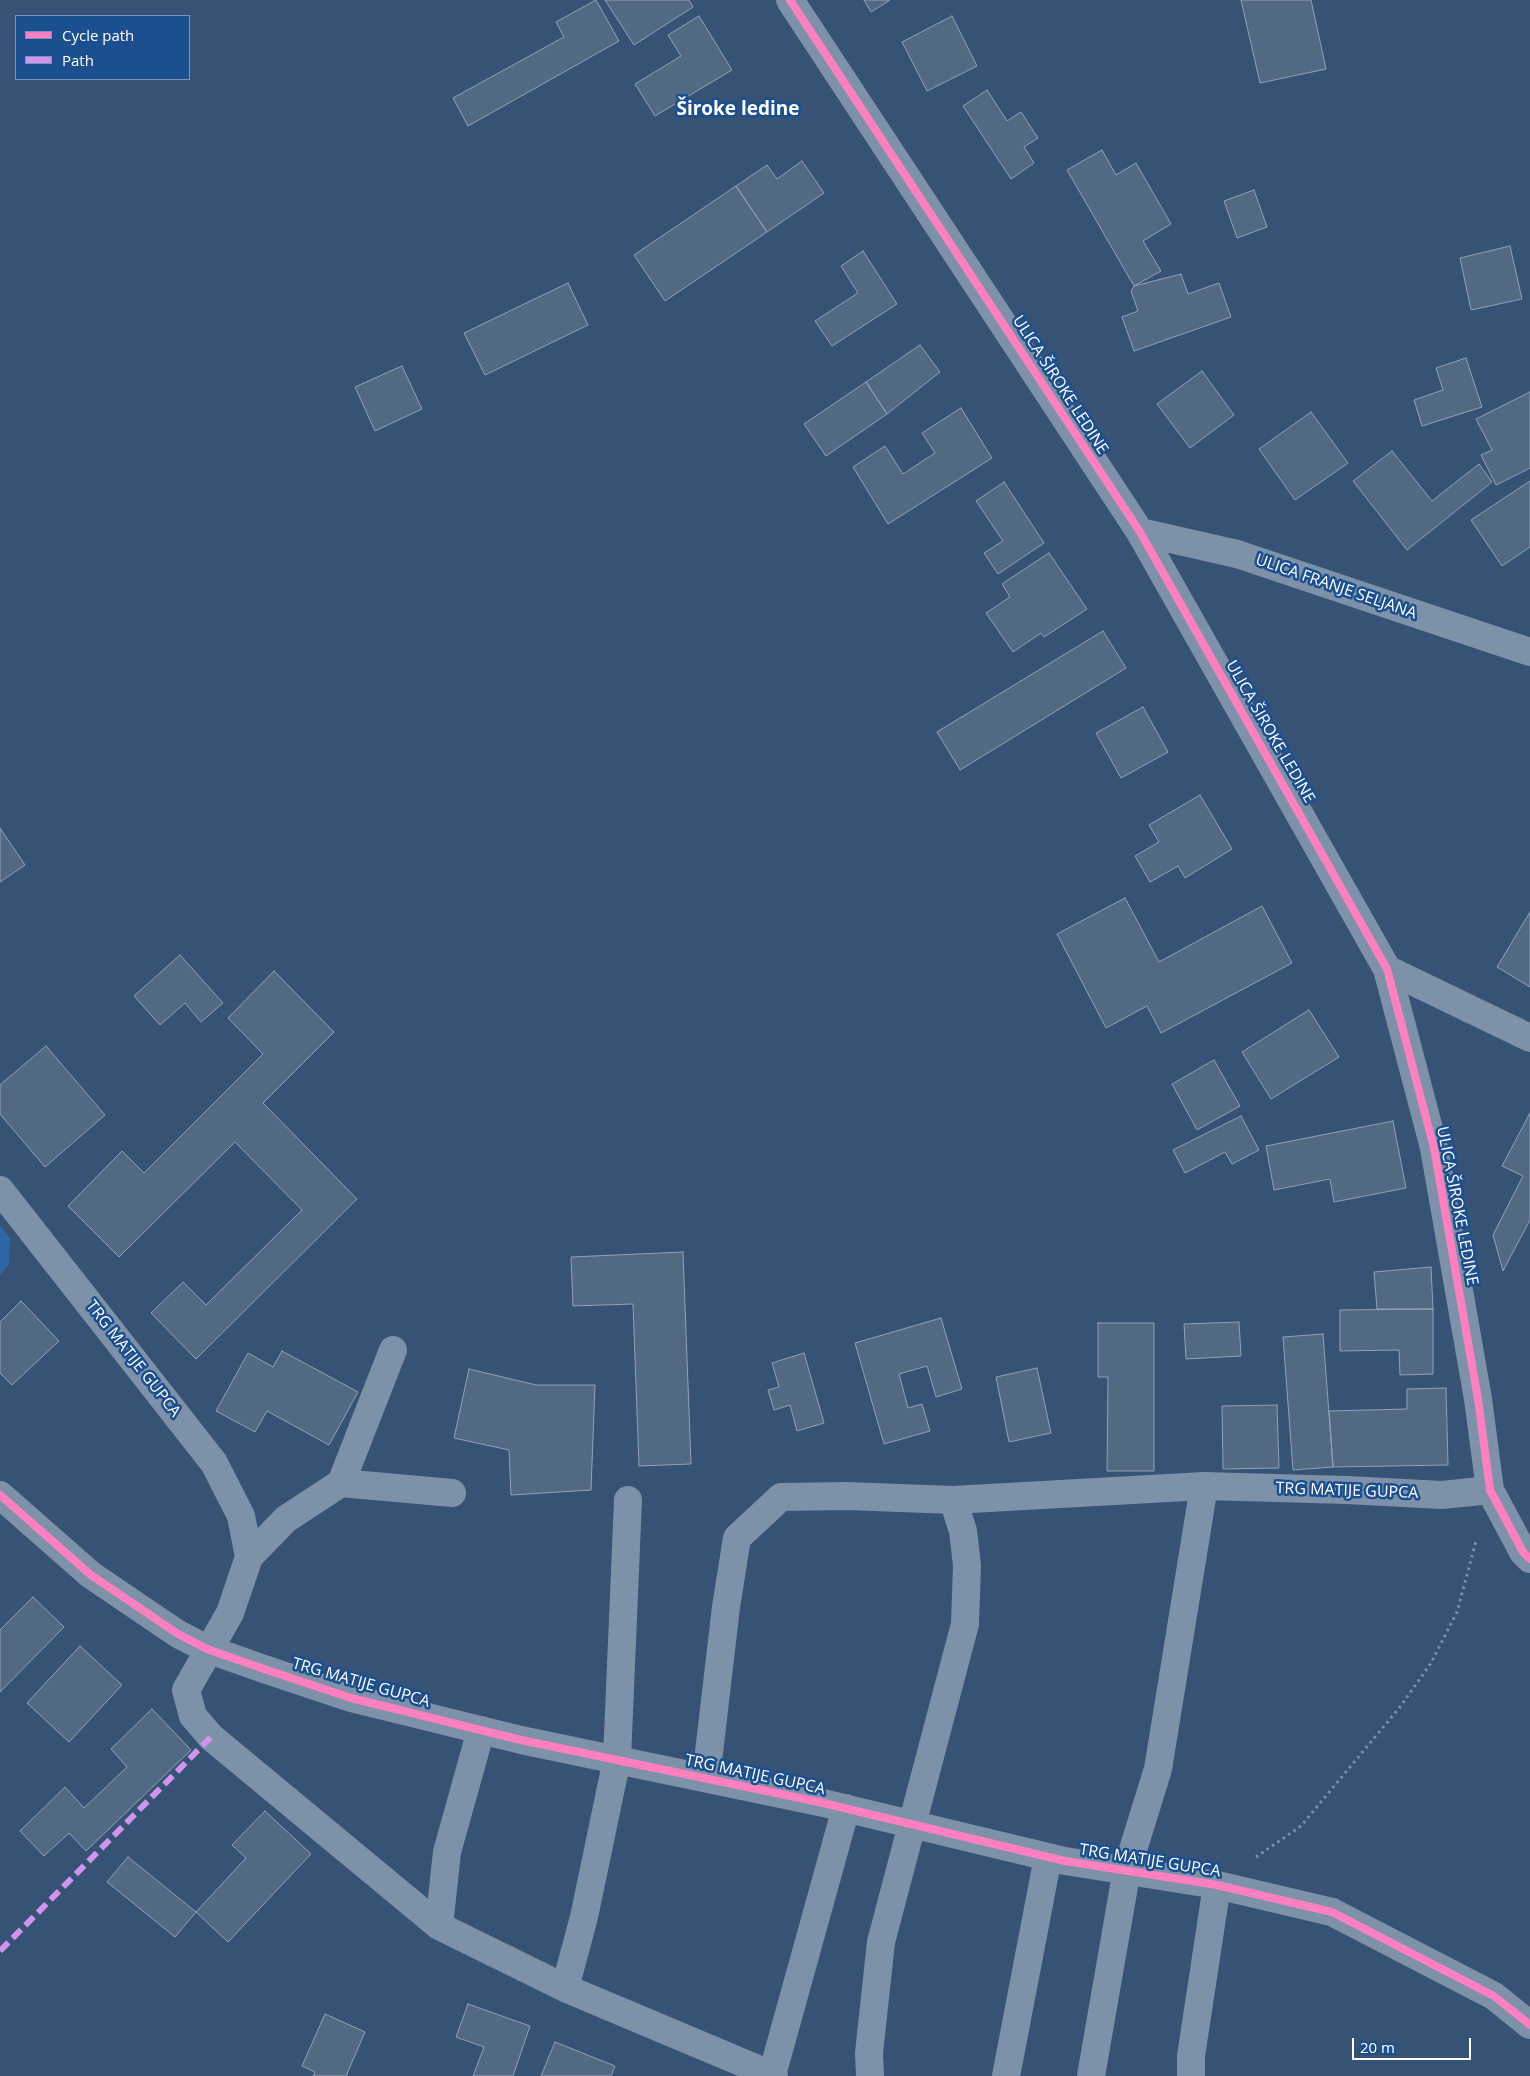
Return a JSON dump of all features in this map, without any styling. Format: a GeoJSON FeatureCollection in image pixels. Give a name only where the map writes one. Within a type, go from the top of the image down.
{"type":"FeatureCollection","features":[{"type":"Feature","properties":{"kind":"street","name":"ULICA ŠIROKE LEDINE"},"geometry":{"type":"LineString","coordinates":[[790,0],[1140,532],[1387,968],[1434,1148],[1478,1399],[1490,1490],[1523,1552],[1530,1559]]}},
{"type":"Feature","properties":{"kind":"street","name":"ULICA FRANJE SELJANA"},"geometry":{"type":"LineString","coordinates":[[1140,532],[1237,554],[1530,652]]}},
{"type":"Feature","properties":{"kind":"street"},"geometry":{"type":"LineString","coordinates":[[1387,968],[1530,1038]]}},
{"type":"Feature","properties":{"kind":"street","name":"TRG MATIJE GUPCA"},"geometry":{"type":"LineString","coordinates":[[0,1190],[214,1463],[241,1516],[249,1557],[230,1613],[207,1649],[186,1690],[193,1716],[211,1737],[439,1926],[565,1988],[773,2076]]}},
{"type":"Feature","properties":{"kind":"street"},"geometry":{"type":"LineString","coordinates":[[249,1557],[286,1519],[341,1483],[393,1350]]}},
{"type":"Feature","properties":{"kind":"street"},"geometry":{"type":"LineString","coordinates":[[341,1483],[452,1492]]}},
{"type":"Feature","properties":{"kind":"street","name":"TRG MATIJE GUPCA"},"geometry":{"type":"LineString","coordinates":[[706,1778],[726,1608],[737,1538],[781,1497],[847,1496],[953,1500],[1204,1486],[1442,1495],[1490,1490]]}},
{"type":"Feature","properties":{"kind":"street","name":"TRG MATIJE GUPCA"},"geometry":{"type":"LineString","coordinates":[[1091,2076],[1127,1869],[1158,1769],[1204,1486]]}},
{"type":"Feature","properties":{"kind":"street","name":"TRG MATIJE GUPCA"},"geometry":{"type":"LineString","coordinates":[[0,1495],[91,1575],[178,1634],[207,1649],[351,1698],[481,1730],[846,1808],[1048,1857],[1217,1885],[1332,1912],[1494,1996],[1530,2025]]}},
{"type":"Feature","properties":{"kind":"street"},"geometry":{"type":"LineString","coordinates":[[565,1988],[584,1917],[616,1759],[628,1500]]}},
{"type":"Feature","properties":{"kind":"street"},"geometry":{"type":"LineString","coordinates":[[870,2076],[869,2053],[881,1942],[965,1624],[967,1565],[962,1531],[953,1500]]}},
{"type":"Feature","properties":{"kind":"street"},"geometry":{"type":"LineString","coordinates":[[439,1926],[447,1852],[481,1730]]}},
{"type":"Feature","properties":{"kind":"street"},"geometry":{"type":"LineString","coordinates":[[773,2076],[846,1808]]}},
{"type":"Feature","properties":{"kind":"street"},"geometry":{"type":"LineString","coordinates":[[1006,2076],[1048,1857]]}},
{"type":"Feature","properties":{"kind":"street","name":"TRG MATIJE GUPCA"},"geometry":{"type":"LineString","coordinates":[[1191,2076],[1191,2056],[1217,1885]]}},
{"type":"Feature","properties":{"kind":"path"},"geometry":{"type":"LineString","coordinates":[[1217,1885],[1301,1826],[1405,1700],[1431,1663],[1457,1612],[1490,1490]]}},
{"type":"Feature","properties":{"kind":"shaded area"},"geometry":{"type":"Polygon","coordinates":[[[0,1225],[10,1238],[9,1264],[0,1275],[0,1225]]]}},
{"type":"Feature","properties":{"kind":"building"},"geometry":{"type":"Polygon","coordinates":[[[596,0],[619,41],[468,126],[453,98],[564,37],[556,22],[596,0]]]}},
{"type":"Feature","properties":{"kind":"building"},"geometry":{"type":"Polygon","coordinates":[[[605,0],[689,0],[693,7],[634,45],[605,0]]]}},
{"type":"Feature","properties":{"kind":"building"},"geometry":{"type":"Polygon","coordinates":[[[864,0],[890,0],[871,12],[864,0]]]}},
{"type":"Feature","properties":{"kind":"building"},"geometry":{"type":"Polygon","coordinates":[[[1241,0],[1311,0],[1326,69],[1260,83],[1241,0]]]}},
{"type":"Feature","properties":{"kind":"building"},"geometry":{"type":"Polygon","coordinates":[[[699,16],[732,70],[655,116],[635,84],[681,56],[668,35],[699,16]]]}},
{"type":"Feature","properties":{"kind":"building"},"geometry":{"type":"Polygon","coordinates":[[[952,16],[977,66],[927,91],[902,42],[952,16]]]}},
{"type":"Feature","properties":{"kind":"building"},"geometry":{"type":"Polygon","coordinates":[[[987,90],[1007,121],[1021,112],[1038,138],[1024,147],[1034,163],[1011,179],[963,106],[987,90]]]}},
{"type":"Feature","properties":{"kind":"building"},"geometry":{"type":"Polygon","coordinates":[[[1102,150],[1116,175],[1136,163],[1171,224],[1143,241],[1161,271],[1134,286],[1067,170],[1102,150]]]}},
{"type":"Feature","properties":{"kind":"building"},"geometry":{"type":"Polygon","coordinates":[[[802,161],[824,193],[767,232],[736,186],[767,165],[777,179],[802,161]]]}},
{"type":"Feature","properties":{"kind":"building"},"geometry":{"type":"Polygon","coordinates":[[[736,186],[767,232],[665,301],[634,255],[736,186]]]}},
{"type":"Feature","properties":{"kind":"building"},"geometry":{"type":"Polygon","coordinates":[[[1254,190],[1267,227],[1237,238],[1224,201],[1254,190]]]}},
{"type":"Feature","properties":{"kind":"building"},"geometry":{"type":"Polygon","coordinates":[[[1510,246],[1522,299],[1471,310],[1460,258],[1510,246]]]}},
{"type":"Feature","properties":{"kind":"building"},"geometry":{"type":"Polygon","coordinates":[[[863,251],[897,304],[832,346],[815,321],[858,293],[841,266],[863,251]]]}},
{"type":"Feature","properties":{"kind":"building"},"geometry":{"type":"Polygon","coordinates":[[[1181,274],[1188,294],[1219,283],[1231,317],[1134,351],[1122,317],[1138,311],[1131,291],[1134,286],[1181,274]]]}},
{"type":"Feature","properties":{"kind":"building"},"geometry":{"type":"Polygon","coordinates":[[[568,283],[588,325],[485,375],[464,333],[568,283]]]}},
{"type":"Feature","properties":{"kind":"building"},"geometry":{"type":"Polygon","coordinates":[[[920,345],[940,372],[887,414],[866,382],[920,345]]]}},
{"type":"Feature","properties":{"kind":"building"},"geometry":{"type":"Polygon","coordinates":[[[1466,358],[1482,407],[1422,426],[1414,400],[1443,390],[1436,368],[1466,358]]]}},
{"type":"Feature","properties":{"kind":"building"},"geometry":{"type":"Polygon","coordinates":[[[402,366],[422,409],[375,431],[355,387],[402,366]]]}},
{"type":"Feature","properties":{"kind":"building"},"geometry":{"type":"Polygon","coordinates":[[[1202,371],[1234,415],[1190,448],[1157,404],[1202,371]]]}},
{"type":"Feature","properties":{"kind":"building"},"geometry":{"type":"Polygon","coordinates":[[[866,382],[887,414],[826,456],[804,424],[866,382]]]}},
{"type":"Feature","properties":{"kind":"building"},"geometry":{"type":"Polygon","coordinates":[[[1530,392],[1530,468],[1496,485],[1481,455],[1492,450],[1476,419],[1530,392]]]}},
{"type":"Feature","properties":{"kind":"building"},"geometry":{"type":"Polygon","coordinates":[[[961,408],[992,458],[888,524],[853,467],[885,446],[903,474],[935,453],[922,433],[961,408]]]}},
{"type":"Feature","properties":{"kind":"building"},"geometry":{"type":"Polygon","coordinates":[[[1311,412],[1348,463],[1295,500],[1259,449],[1311,412]]]}},
{"type":"Feature","properties":{"kind":"building"},"geometry":{"type":"Polygon","coordinates":[[[1392,451],[1432,501],[1479,464],[1492,482],[1407,550],[1353,481],[1392,451]]]}},
{"type":"Feature","properties":{"kind":"building"},"geometry":{"type":"Polygon","coordinates":[[[1530,481],[1530,547],[1502,566],[1471,520],[1530,481]]]}},
{"type":"Feature","properties":{"kind":"building"},"geometry":{"type":"Polygon","coordinates":[[[1004,482],[1044,543],[998,574],[984,553],[1003,541],[976,501],[1004,482]]]}},
{"type":"Feature","properties":{"kind":"building"},"geometry":{"type":"Polygon","coordinates":[[[1049,553],[1087,609],[1044,637],[1041,633],[1013,652],[986,613],[1010,597],[1002,584],[1049,553]]]}},
{"type":"Feature","properties":{"kind":"building"},"geometry":{"type":"Polygon","coordinates":[[[1103,631],[1126,668],[960,770],[937,732],[1103,631]]]}},
{"type":"Feature","properties":{"kind":"building"},"geometry":{"type":"Polygon","coordinates":[[[1143,707],[1168,752],[1121,778],[1096,733],[1143,707]]]}},
{"type":"Feature","properties":{"kind":"building"},"geometry":{"type":"Polygon","coordinates":[[[1200,795],[1232,849],[1185,878],[1178,866],[1150,882],[1135,856],[1159,842],[1149,825],[1200,795]]]}},
{"type":"Feature","properties":{"kind":"building"},"geometry":{"type":"Polygon","coordinates":[[[0,828],[25,865],[0,882],[0,828]]]}},
{"type":"Feature","properties":{"kind":"building"},"geometry":{"type":"Polygon","coordinates":[[[1125,898],[1159,962],[1262,906],[1292,963],[1161,1033],[1147,1006],[1106,1028],[1057,934],[1125,898]]]}},
{"type":"Feature","properties":{"kind":"building"},"geometry":{"type":"Polygon","coordinates":[[[1530,912],[1530,987],[1497,967],[1530,912]]]}},
{"type":"Feature","properties":{"kind":"building"},"geometry":{"type":"Polygon","coordinates":[[[180,955],[223,1003],[201,1022],[185,1003],[160,1025],[134,996],[180,955]]]}},
{"type":"Feature","properties":{"kind":"building"},"geometry":{"type":"Polygon","coordinates":[[[274,971],[334,1032],[263,1103],[357,1199],[196,1359],[151,1313],[183,1282],[206,1305],[302,1210],[235,1142],[119,1257],[68,1206],[122,1151],[144,1173],[263,1054],[228,1018],[274,971]]]}},
{"type":"Feature","properties":{"kind":"building"},"geometry":{"type":"Polygon","coordinates":[[[1309,1010],[1339,1057],[1271,1099],[1242,1052],[1309,1010]]]}},
{"type":"Feature","properties":{"kind":"building"},"geometry":{"type":"Polygon","coordinates":[[[46,1046],[105,1115],[45,1167],[0,1114],[0,1085],[46,1046]]]}},
{"type":"Feature","properties":{"kind":"building"},"geometry":{"type":"Polygon","coordinates":[[[1214,1060],[1240,1106],[1197,1130],[1172,1084],[1214,1060]]]}},
{"type":"Feature","properties":{"kind":"building"},"geometry":{"type":"Polygon","coordinates":[[[1530,1113],[1530,1220],[1503,1271],[1493,1235],[1523,1176],[1502,1166],[1530,1113]]]}},
{"type":"Feature","properties":{"kind":"building"},"geometry":{"type":"Polygon","coordinates":[[[1241,1116],[1259,1150],[1232,1164],[1225,1152],[1185,1173],[1173,1150],[1241,1116]]]}},
{"type":"Feature","properties":{"kind":"building"},"geometry":{"type":"Polygon","coordinates":[[[1393,1121],[1406,1188],[1334,1202],[1330,1179],[1274,1190],[1266,1146],[1393,1121]]]}},
{"type":"Feature","properties":{"kind":"building"},"geometry":{"type":"Polygon","coordinates":[[[683,1252],[691,1464],[639,1466],[633,1304],[573,1306],[571,1257],[683,1252]]]}},
{"type":"Feature","properties":{"kind":"building"},"geometry":{"type":"Polygon","coordinates":[[[1431,1267],[1433,1309],[1377,1309],[1374,1272],[1431,1267]]]}},
{"type":"Feature","properties":{"kind":"building"},"geometry":{"type":"Polygon","coordinates":[[[21,1301],[59,1341],[12,1385],[0,1373],[0,1322],[21,1301]]]}},
{"type":"Feature","properties":{"kind":"building"},"geometry":{"type":"Polygon","coordinates":[[[1433,1309],[1433,1374],[1400,1375],[1399,1350],[1340,1351],[1340,1310],[1433,1309]]]}},
{"type":"Feature","properties":{"kind":"building"},"geometry":{"type":"Polygon","coordinates":[[[941,1318],[962,1389],[936,1397],[927,1366],[899,1374],[908,1408],[922,1404],[930,1431],[884,1444],[855,1343],[941,1318]]]}},
{"type":"Feature","properties":{"kind":"building"},"geometry":{"type":"Polygon","coordinates":[[[1239,1322],[1241,1356],[1186,1359],[1184,1324],[1239,1322]]]}},
{"type":"Feature","properties":{"kind":"building"},"geometry":{"type":"Polygon","coordinates":[[[1098,1323],[1154,1323],[1154,1471],[1107,1471],[1108,1377],[1098,1377],[1098,1323]]]}},
{"type":"Feature","properties":{"kind":"building"},"geometry":{"type":"Polygon","coordinates":[[[1323,1334],[1333,1467],[1293,1470],[1283,1337],[1323,1334]]]}},
{"type":"Feature","properties":{"kind":"building"},"geometry":{"type":"Polygon","coordinates":[[[282,1351],[358,1392],[329,1445],[267,1411],[255,1432],[216,1411],[248,1353],[273,1367],[282,1351]]]}},
{"type":"Feature","properties":{"kind":"building"},"geometry":{"type":"Polygon","coordinates":[[[804,1353],[824,1423],[797,1431],[790,1405],[774,1410],[768,1390],[779,1387],[772,1363],[804,1353]]]}},
{"type":"Feature","properties":{"kind":"building"},"geometry":{"type":"Polygon","coordinates":[[[1037,1368],[1051,1433],[1009,1442],[996,1377],[1037,1368]]]}},
{"type":"Feature","properties":{"kind":"building"},"geometry":{"type":"Polygon","coordinates":[[[469,1369],[536,1385],[595,1385],[591,1490],[511,1495],[509,1450],[454,1438],[469,1369]]]}},
{"type":"Feature","properties":{"kind":"building"},"geometry":{"type":"Polygon","coordinates":[[[1446,1388],[1448,1465],[1333,1467],[1329,1411],[1407,1409],[1407,1389],[1446,1388]]]}},
{"type":"Feature","properties":{"kind":"building"},"geometry":{"type":"Polygon","coordinates":[[[1277,1405],[1279,1468],[1223,1469],[1222,1406],[1277,1405]]]}},
{"type":"Feature","properties":{"kind":"building"},"geometry":{"type":"Polygon","coordinates":[[[33,1597],[64,1627],[0,1692],[0,1630],[33,1597]]]}},
{"type":"Feature","properties":{"kind":"building"},"geometry":{"type":"Polygon","coordinates":[[[80,1646],[122,1685],[69,1742],[27,1703],[80,1646]]]}},
{"type":"Feature","properties":{"kind":"building"},"geometry":{"type":"Polygon","coordinates":[[[152,1709],[191,1750],[86,1851],[69,1833],[44,1856],[20,1831],[65,1787],[84,1808],[127,1767],[111,1749],[152,1709]]]}},
{"type":"Feature","properties":{"kind":"building"},"geometry":{"type":"Polygon","coordinates":[[[265,1811],[311,1854],[228,1942],[196,1912],[246,1858],[232,1845],[265,1811]]]}},
{"type":"Feature","properties":{"kind":"building"},"geometry":{"type":"Polygon","coordinates":[[[128,1857],[196,1912],[175,1937],[107,1882],[128,1857]]]}},
{"type":"Feature","properties":{"kind":"building"},"geometry":{"type":"Polygon","coordinates":[[[468,2004],[530,2026],[513,2076],[473,2076],[484,2047],[456,2037],[468,2004]]]}},
{"type":"Feature","properties":{"kind":"building"},"geometry":{"type":"Polygon","coordinates":[[[325,2014],[365,2032],[346,2076],[313,2076],[315,2072],[302,2066],[325,2014]]]}},
{"type":"Feature","properties":{"kind":"building"},"geometry":{"type":"Polygon","coordinates":[[[555,2042],[615,2066],[611,2076],[541,2076],[555,2042]]]}},
{"type":"Feature","properties":{"kind":"marked path"},"geometry":{"type":"LineString","coordinates":[[0,1951],[211,1737]]}},
{"type":"Feature","properties":{"kind":"cycle path"},"geometry":{"type":"LineString","coordinates":[[790,0],[1140,532],[1387,969],[1434,1148],[1478,1399],[1490,1490],[1523,1552],[1530,1559]]}},
{"type":"Feature","properties":{"kind":"cycle path"},"geometry":{"type":"LineString","coordinates":[[0,1495],[91,1575],[178,1634],[207,1649],[264,1669],[351,1698],[521,1740],[819,1802],[1065,1861],[1217,1885],[1332,1912],[1494,1996],[1530,2025]]}},
{"type":"Feature","properties":{"kind":"district","name":"Široke ledine"},"geometry":{"type":"Point","coordinates":[738,110]}}]}
